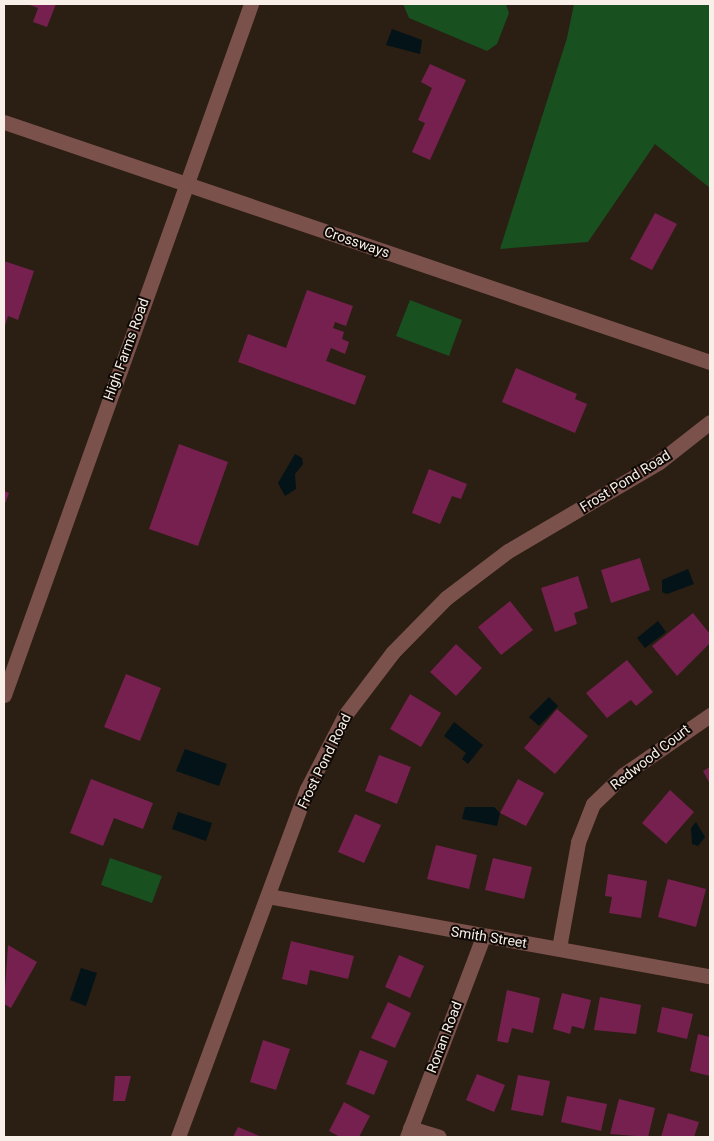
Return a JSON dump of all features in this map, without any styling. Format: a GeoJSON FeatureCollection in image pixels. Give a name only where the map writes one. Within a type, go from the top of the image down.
{"type":"FeatureCollection","features":[{"type":"Feature","properties":{"kind":"street","name":"High Farms Road"},"geometry":{"type":"LineString","coordinates":[[4,694],[251,4]]}},
{"type":"Feature","properties":{"kind":"street","name":"Crossways"},"geometry":{"type":"LineString","coordinates":[[4,122],[710,362]]}},
{"type":"Feature","properties":{"kind":"street","name":"Frost Pond Road"},"geometry":{"type":"LineString","coordinates":[[178,1137],[307,789],[345,715],[393,652],[446,598],[508,551],[659,462],[710,422]]}},
{"type":"Feature","properties":{"kind":"street","name":"Redwood Court"},"geometry":{"type":"LineString","coordinates":[[559,948],[578,842],[593,804],[623,774],[710,715]]}},
{"type":"Feature","properties":{"kind":"street","name":"Smith Street"},"geometry":{"type":"LineString","coordinates":[[268,896],[483,937],[559,948],[710,976]]}},
{"type":"Feature","properties":{"kind":"street","name":"Ronan Road"},"geometry":{"type":"LineString","coordinates":[[409,1133],[483,937]]}},
{"type":"Feature","properties":{"kind":"street"},"geometry":{"type":"LineString","coordinates":[[409,1133],[439,1137]]}},
{"type":"Feature","properties":{"kind":"green space"},"geometry":{"type":"Polygon","coordinates":[[[403,4],[506,4],[509,13],[497,44],[487,51],[409,18],[403,4]]]}},
{"type":"Feature","properties":{"kind":"green space"},"geometry":{"type":"Polygon","coordinates":[[[574,4],[710,4],[710,188],[655,144],[588,242],[500,249],[567,38],[574,4]]]}},
{"type":"Feature","properties":{"kind":"green space"},"geometry":{"type":"Polygon","coordinates":[[[410,300],[462,320],[449,356],[396,336],[410,300]]]}},
{"type":"Feature","properties":{"kind":"green space"},"geometry":{"type":"Polygon","coordinates":[[[110,858],[162,876],[152,903],[101,885],[110,858]]]}},
{"type":"Feature","properties":{"kind":"shaded area"},"geometry":{"type":"Polygon","coordinates":[[[392,29],[422,40],[420,54],[386,45],[392,29]]]}},
{"type":"Feature","properties":{"kind":"shaded area"},"geometry":{"type":"Polygon","coordinates":[[[295,454],[302,458],[303,464],[295,474],[296,489],[285,496],[278,483],[295,454]]]}},
{"type":"Feature","properties":{"kind":"shaded area"},"geometry":{"type":"Polygon","coordinates":[[[688,569],[694,584],[667,594],[662,592],[662,580],[688,569]]]}},
{"type":"Feature","properties":{"kind":"shaded area"},"geometry":{"type":"Polygon","coordinates":[[[658,621],[666,632],[645,648],[637,638],[658,621]]]}},
{"type":"Feature","properties":{"kind":"shaded area"},"geometry":{"type":"Polygon","coordinates":[[[549,697],[558,706],[539,726],[529,717],[549,697]]]}},
{"type":"Feature","properties":{"kind":"shaded area"},"geometry":{"type":"Polygon","coordinates":[[[454,722],[483,745],[468,764],[462,759],[466,753],[444,736],[454,722]]]}},
{"type":"Feature","properties":{"kind":"shaded area"},"geometry":{"type":"Polygon","coordinates":[[[185,749],[227,764],[219,786],[176,771],[185,749]]]}},
{"type":"Feature","properties":{"kind":"shaded area"},"geometry":{"type":"Polygon","coordinates":[[[465,807],[494,807],[500,813],[497,826],[462,819],[465,807]]]}},
{"type":"Feature","properties":{"kind":"shaded area"},"geometry":{"type":"Polygon","coordinates":[[[178,812],[212,823],[206,841],[172,829],[178,812]]]}},
{"type":"Feature","properties":{"kind":"shaded area"},"geometry":{"type":"Polygon","coordinates":[[[696,822],[705,837],[698,846],[692,844],[691,828],[696,822]]]}},
{"type":"Feature","properties":{"kind":"shaded area"},"geometry":{"type":"Polygon","coordinates":[[[81,968],[97,973],[86,1006],[70,1000],[81,968]]]}},
{"type":"Feature","properties":{"kind":"building"},"geometry":{"type":"Polygon","coordinates":[[[27,4],[56,4],[47,27],[33,22],[38,8],[27,4]]]}},
{"type":"Feature","properties":{"kind":"building"},"geometry":{"type":"Polygon","coordinates":[[[430,64],[466,80],[430,160],[412,152],[425,123],[418,120],[432,88],[421,82],[430,64]]]}},
{"type":"Feature","properties":{"kind":"building"},"geometry":{"type":"Polygon","coordinates":[[[655,213],[677,224],[652,270],[630,259],[655,213]]]}},
{"type":"Feature","properties":{"kind":"building"},"geometry":{"type":"Polygon","coordinates":[[[4,261],[34,271],[18,320],[8,316],[4,329],[4,261]]]}},
{"type":"Feature","properties":{"kind":"building"},"geometry":{"type":"Polygon","coordinates":[[[307,290],[353,306],[346,326],[335,322],[333,328],[344,332],[342,339],[349,342],[345,354],[331,348],[326,361],[366,376],[355,405],[238,362],[248,334],[286,348],[307,290]]]}},
{"type":"Feature","properties":{"kind":"building"},"geometry":{"type":"Polygon","coordinates":[[[516,368],[577,394],[575,399],[587,404],[575,433],[502,402],[516,368]]]}},
{"type":"Feature","properties":{"kind":"building"},"geometry":{"type":"Polygon","coordinates":[[[179,444],[228,462],[198,546],[149,529],[179,444]]]}},
{"type":"Feature","properties":{"kind":"building"},"geometry":{"type":"Polygon","coordinates":[[[429,469],[467,484],[461,499],[452,496],[440,524],[412,513],[429,469]]]}},
{"type":"Feature","properties":{"kind":"building"},"geometry":{"type":"Polygon","coordinates":[[[4,491],[9,493],[4,506],[4,491]]]}},
{"type":"Feature","properties":{"kind":"building"},"geometry":{"type":"Polygon","coordinates":[[[640,558],[650,590],[611,603],[601,570],[640,558]]]}},
{"type":"Feature","properties":{"kind":"building"},"geometry":{"type":"Polygon","coordinates":[[[578,576],[588,608],[574,613],[577,624],[555,632],[541,588],[578,576]]]}},
{"type":"Feature","properties":{"kind":"building"},"geometry":{"type":"Polygon","coordinates":[[[510,601],[533,630],[501,655],[478,627],[510,601]]]}},
{"type":"Feature","properties":{"kind":"building"},"geometry":{"type":"Polygon","coordinates":[[[693,613],[710,634],[710,643],[677,676],[652,646],[693,613]]]}},
{"type":"Feature","properties":{"kind":"building"},"geometry":{"type":"Polygon","coordinates":[[[456,644],[482,668],[456,696],[430,672],[456,644]]]}},
{"type":"Feature","properties":{"kind":"building"},"geometry":{"type":"Polygon","coordinates":[[[627,660],[653,692],[636,706],[631,700],[607,718],[586,693],[627,660]]]}},
{"type":"Feature","properties":{"kind":"building"},"geometry":{"type":"Polygon","coordinates":[[[126,674],[161,688],[140,741],[104,727],[126,674]]]}},
{"type":"Feature","properties":{"kind":"building"},"geometry":{"type":"Polygon","coordinates":[[[410,694],[441,713],[421,747],[390,729],[410,694]]]}},
{"type":"Feature","properties":{"kind":"building"},"geometry":{"type":"Polygon","coordinates":[[[557,709],[588,736],[555,774],[524,748],[557,709]]]}},
{"type":"Feature","properties":{"kind":"building"},"geometry":{"type":"Polygon","coordinates":[[[379,755],[411,767],[397,804],[365,791],[379,755]]]}},
{"type":"Feature","properties":{"kind":"building"},"geometry":{"type":"Polygon","coordinates":[[[710,767],[710,784],[703,771],[710,767]]]}},
{"type":"Feature","properties":{"kind":"building"},"geometry":{"type":"Polygon","coordinates":[[[91,779],[153,803],[143,829],[114,818],[103,846],[70,833],[91,779]]]}},
{"type":"Feature","properties":{"kind":"building"},"geometry":{"type":"Polygon","coordinates":[[[518,779],[544,793],[526,826],[500,813],[518,779]]]}},
{"type":"Feature","properties":{"kind":"building"},"geometry":{"type":"Polygon","coordinates":[[[670,790],[694,812],[666,844],[642,823],[670,790]]]}},
{"type":"Feature","properties":{"kind":"building"},"geometry":{"type":"Polygon","coordinates":[[[355,814],[381,825],[364,863],[338,852],[355,814]]]}},
{"type":"Feature","properties":{"kind":"building"},"geometry":{"type":"Polygon","coordinates":[[[436,845],[477,855],[469,889],[427,879],[436,845]]]}},
{"type":"Feature","properties":{"kind":"building"},"geometry":{"type":"Polygon","coordinates":[[[493,858],[532,867],[524,899],[485,890],[493,858]]]}},
{"type":"Feature","properties":{"kind":"building"},"geometry":{"type":"Polygon","coordinates":[[[608,874],[647,881],[641,918],[609,913],[612,897],[605,896],[608,874]]]}},
{"type":"Feature","properties":{"kind":"building"},"geometry":{"type":"Polygon","coordinates":[[[668,879],[706,889],[696,927],[658,917],[668,879]]]}},
{"type":"Feature","properties":{"kind":"building"},"geometry":{"type":"Polygon","coordinates":[[[291,941],[354,956],[348,979],[310,970],[307,985],[282,979],[291,941]]]}},
{"type":"Feature","properties":{"kind":"building"},"geometry":{"type":"Polygon","coordinates":[[[8,945],[37,962],[11,1008],[4,1004],[8,945]]]}},
{"type":"Feature","properties":{"kind":"building"},"geometry":{"type":"Polygon","coordinates":[[[399,955],[424,966],[410,998],[385,987],[399,955]]]}},
{"type":"Feature","properties":{"kind":"building"},"geometry":{"type":"Polygon","coordinates":[[[507,990],[540,998],[533,1033],[512,1028],[508,1043],[497,1041],[507,990]]]}},
{"type":"Feature","properties":{"kind":"building"},"geometry":{"type":"Polygon","coordinates":[[[562,993],[591,1000],[584,1029],[572,1026],[570,1034],[553,1029],[562,993]]]}},
{"type":"Feature","properties":{"kind":"building"},"geometry":{"type":"Polygon","coordinates":[[[600,997],[641,1005],[636,1034],[594,1030],[600,997]]]}},
{"type":"Feature","properties":{"kind":"building"},"geometry":{"type":"Polygon","coordinates":[[[388,1002],[411,1013],[395,1048],[371,1038],[388,1002]]]}},
{"type":"Feature","properties":{"kind":"building"},"geometry":{"type":"Polygon","coordinates":[[[662,1007],[693,1014],[687,1039],[657,1032],[662,1007]]]}},
{"type":"Feature","properties":{"kind":"building"},"geometry":{"type":"Polygon","coordinates":[[[698,1034],[710,1037],[710,1076],[690,1071],[698,1034]]]}},
{"type":"Feature","properties":{"kind":"building"},"geometry":{"type":"Polygon","coordinates":[[[263,1040],[290,1049],[276,1090],[250,1082],[263,1040]]]}},
{"type":"Feature","properties":{"kind":"building"},"geometry":{"type":"Polygon","coordinates":[[[360,1050],[388,1061],[374,1095],[346,1084],[360,1050]]]}},
{"type":"Feature","properties":{"kind":"building"},"geometry":{"type":"Polygon","coordinates":[[[477,1074],[505,1085],[494,1112],[466,1100],[477,1074]]]}},
{"type":"Feature","properties":{"kind":"building"},"geometry":{"type":"Polygon","coordinates":[[[518,1075],[550,1081],[543,1116],[511,1110],[518,1075]]]}},
{"type":"Feature","properties":{"kind":"building"},"geometry":{"type":"Polygon","coordinates":[[[115,1076],[131,1076],[125,1101],[113,1101],[115,1076]]]}},
{"type":"Feature","properties":{"kind":"building"},"geometry":{"type":"Polygon","coordinates":[[[567,1096],[607,1104],[601,1131],[561,1122],[567,1096]]]}},
{"type":"Feature","properties":{"kind":"building"},"geometry":{"type":"Polygon","coordinates":[[[619,1099],[655,1108],[648,1137],[610,1134],[619,1099]]]}},
{"type":"Feature","properties":{"kind":"building"},"geometry":{"type":"Polygon","coordinates":[[[344,1102],[370,1116],[359,1137],[340,1137],[329,1131],[344,1102]]]}},
{"type":"Feature","properties":{"kind":"building"},"geometry":{"type":"Polygon","coordinates":[[[668,1113],[699,1122],[694,1137],[661,1137],[668,1113]]]}},
{"type":"Feature","properties":{"kind":"building"},"geometry":{"type":"Polygon","coordinates":[[[238,1127],[262,1137],[233,1137],[238,1127]]]}}]}
